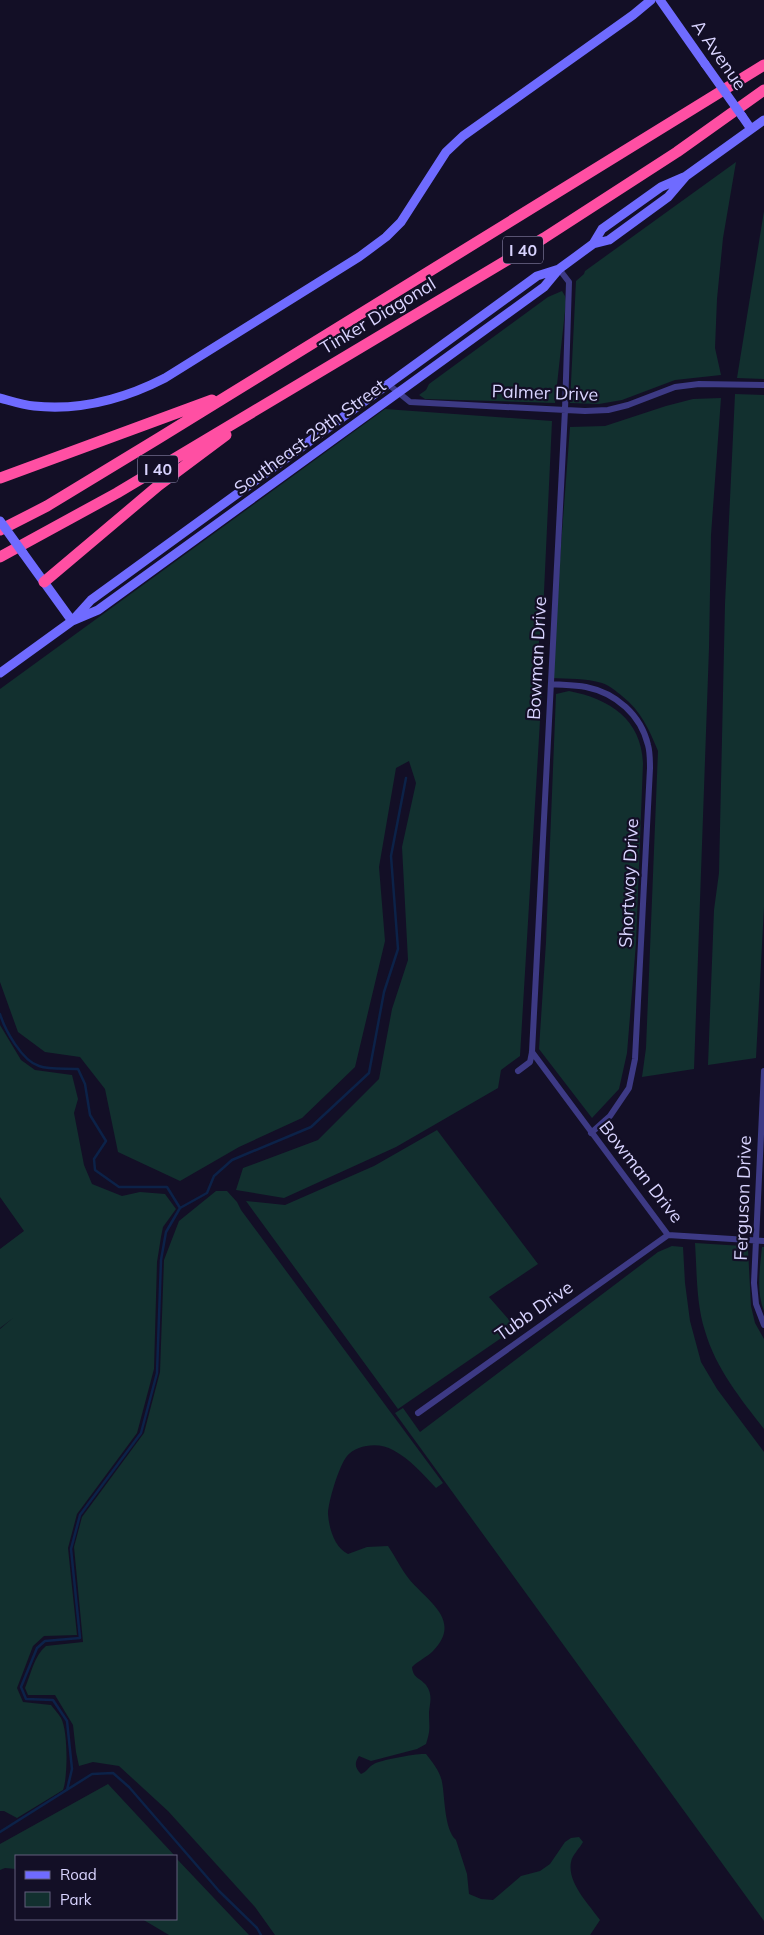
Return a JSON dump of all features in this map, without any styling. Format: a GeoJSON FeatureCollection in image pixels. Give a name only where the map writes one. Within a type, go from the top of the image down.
{"type":"FeatureCollection","features":[{"type":"Feature","properties":{"kind":"highway","name":"Tinker Diagonal"},"geometry":{"type":"LineString","coordinates":[[0,530],[55,501],[764,65]]}},
{"type":"Feature","properties":{"kind":"highway","name":"Tinker Diagonal"},"geometry":{"type":"LineString","coordinates":[[0,557],[117,493],[527,248],[677,152],[764,90]]}},
{"type":"Feature","properties":{"kind":"highway"},"geometry":{"type":"LineString","coordinates":[[0,478],[230,394]]}},
{"type":"Feature","properties":{"kind":"highway"},"geometry":{"type":"LineString","coordinates":[[44,582],[159,485],[275,397]]}},
{"type":"Feature","properties":{"kind":"main road"},"geometry":{"type":"LineString","coordinates":[[0,398],[34,406],[76,406],[112,401],[140,391],[165,378],[350,262],[386,237],[401,222],[446,152],[463,136],[625,21],[651,0]]}},
{"type":"Feature","properties":{"kind":"main road","name":"A Avenue"},"geometry":{"type":"LineString","coordinates":[[660,0],[751,129]]}},
{"type":"Feature","properties":{"kind":"main road","name":"Southeast 29th Street"},"geometry":{"type":"LineString","coordinates":[[0,673],[72,621],[92,600],[537,276],[559,268],[593,244],[602,229],[661,187],[686,176],[764,120]]}},
{"type":"Feature","properties":{"kind":"main road","name":"Southeast 29th Street"},"geometry":{"type":"LineString","coordinates":[[72,621],[98,610],[398,393],[544,287],[559,268]]}},
{"type":"Feature","properties":{"kind":"main road"},"geometry":{"type":"LineString","coordinates":[[0,521],[72,621]]}},
{"type":"Feature","properties":{"kind":"street","name":"Bowman Drive"},"geometry":{"type":"LineString","coordinates":[[559,268],[569,282],[565,410],[532,1052],[668,1235],[764,1241]]}},
{"type":"Feature","properties":{"kind":"street","name":"Palmer Drive"},"geometry":{"type":"LineString","coordinates":[[388,384],[410,402],[565,410],[608,410],[675,388],[699,384],[764,385]]}},
{"type":"Feature","properties":{"kind":"street","name":"Shortway Drive"},"geometry":{"type":"LineString","coordinates":[[551,684],[587,688],[610,695],[626,707],[640,724],[649,746],[650,768],[635,1059],[629,1088],[610,1116],[591,1133]]}},
{"type":"Feature","properties":{"kind":"street"},"geometry":{"type":"LineString","coordinates":[[518,1072],[530,1062],[532,1052]]}},
{"type":"Feature","properties":{"kind":"street","name":"Ferguson Drive"},"geometry":{"type":"LineString","coordinates":[[764,1071],[755,1290],[756,1304],[764,1325]]}},
{"type":"Feature","properties":{"kind":"street","name":"Tubb Drive"},"geometry":{"type":"LineString","coordinates":[[418,1413],[668,1235]]}},
{"type":"Feature","properties":{"kind":"green space"},"geometry":{"type":"Polygon","coordinates":[[[736,162],[723,238],[717,299],[715,348],[721,375],[675,380],[622,400],[599,404],[570,403],[576,281],[585,271],[736,162]]]}},
{"type":"Feature","properties":{"kind":"green space"},"geometry":{"type":"Polygon","coordinates":[[[764,211],[764,379],[737,378],[764,211]]]}},
{"type":"Feature","properties":{"kind":"green space"},"geometry":{"type":"Polygon","coordinates":[[[562,291],[566,302],[555,403],[425,399],[419,395],[426,390],[429,384],[548,297],[562,291]]]}},
{"type":"Feature","properties":{"kind":"green space"},"geometry":{"type":"Polygon","coordinates":[[[735,394],[764,395],[764,907],[756,1058],[708,1065],[714,910],[719,873],[725,604],[735,394]]]}},
{"type":"Feature","properties":{"kind":"green space"},"geometry":{"type":"Polygon","coordinates":[[[721,398],[711,535],[709,648],[694,1069],[642,1077],[646,1048],[658,751],[648,728],[639,714],[629,702],[612,688],[590,680],[551,678],[570,427],[605,426],[693,399],[721,398]]]}},
{"type":"Feature","properties":{"kind":"green space"},"geometry":{"type":"Polygon","coordinates":[[[385,409],[552,421],[543,613],[537,656],[542,687],[520,1056],[501,1070],[498,1088],[396,1147],[284,1198],[236,1190],[243,1168],[318,1140],[379,1079],[392,1009],[408,960],[402,847],[416,783],[409,761],[396,768],[379,867],[385,941],[355,1067],[302,1118],[239,1147],[180,1181],[118,1152],[105,1089],[80,1057],[45,1052],[18,1032],[0,982],[0,689],[385,409]]]}},
{"type":"Feature","properties":{"kind":"green space"},"geometry":{"type":"Polygon","coordinates":[[[569,691],[598,699],[621,714],[630,723],[636,734],[641,748],[643,763],[636,943],[627,1053],[619,1089],[592,1118],[539,1049],[546,942],[556,694],[569,691]]]}},
{"type":"Feature","properties":{"kind":"green space"},"geometry":{"type":"Polygon","coordinates":[[[0,1025],[21,1060],[35,1070],[72,1075],[78,1099],[74,1113],[84,1165],[92,1184],[122,1196],[140,1192],[165,1194],[176,1209],[163,1227],[161,1237],[157,1262],[154,1369],[137,1433],[77,1514],[68,1548],[77,1635],[44,1636],[33,1646],[17,1688],[23,1702],[51,1705],[61,1718],[65,1732],[65,1784],[63,1790],[17,1818],[4,1811],[0,1811],[0,1329],[13,1318],[0,1328],[0,1249],[24,1231],[0,1197],[0,1025]]]}},
{"type":"Feature","properties":{"kind":"green space"},"geometry":{"type":"Polygon","coordinates":[[[437,1130],[538,1264],[489,1297],[516,1328],[398,1409],[246,1201],[285,1205],[374,1166],[437,1130]]]}},
{"type":"Feature","properties":{"kind":"green space"},"geometry":{"type":"Polygon","coordinates":[[[216,1191],[227,1191],[237,1202],[241,1210],[443,1483],[436,1488],[416,1467],[399,1454],[388,1447],[369,1445],[351,1452],[347,1456],[334,1484],[328,1514],[331,1532],[336,1543],[348,1554],[367,1547],[388,1546],[409,1579],[439,1612],[443,1620],[444,1630],[441,1640],[433,1651],[412,1667],[417,1677],[426,1685],[430,1695],[429,1731],[426,1744],[417,1749],[371,1761],[359,1756],[356,1761],[357,1770],[361,1774],[378,1762],[426,1754],[440,1774],[447,1821],[456,1840],[467,1874],[469,1894],[481,1899],[493,1900],[521,1876],[540,1871],[550,1864],[565,1842],[571,1838],[579,1837],[583,1842],[574,1854],[571,1870],[572,1878],[580,1893],[600,1920],[590,1935],[275,1935],[255,1907],[168,1811],[119,1766],[93,1762],[79,1766],[73,1725],[55,1695],[28,1695],[25,1688],[31,1671],[38,1655],[46,1646],[83,1642],[74,1547],[82,1517],[144,1433],[160,1372],[164,1260],[179,1221],[216,1191]]]}},
{"type":"Feature","properties":{"kind":"green space"},"geometry":{"type":"Polygon","coordinates":[[[695,1243],[743,1246],[748,1249],[751,1306],[755,1323],[764,1339],[764,1429],[722,1371],[710,1345],[700,1310],[695,1243]]]}},
{"type":"Feature","properties":{"kind":"green space"},"geometry":{"type":"Polygon","coordinates":[[[672,1246],[683,1247],[690,1321],[701,1362],[717,1389],[764,1452],[764,1921],[395,1413],[403,1408],[420,1432],[658,1252],[672,1246]]]}},
{"type":"Feature","properties":{"kind":"green space"},"geometry":{"type":"Polygon","coordinates":[[[762,1247],[764,1247],[764,1311],[759,1288],[762,1247]]]}},
{"type":"Feature","properties":{"kind":"green space"},"geometry":{"type":"Polygon","coordinates":[[[108,1784],[174,1855],[15,1855],[15,1869],[5,1868],[0,1870],[0,1844],[108,1784]]]}},
{"type":"Feature","properties":{"kind":"green space"},"geometry":{"type":"Polygon","coordinates":[[[178,1860],[249,1935],[169,1935],[144,1920],[178,1920],[178,1860]]]}},
{"type":"Feature","properties":{"kind":"waterway"},"geometry":{"type":"LineString","coordinates":[[67,1790],[72,1769],[67,1721],[53,1700],[26,1699],[21,1687],[37,1648],[45,1641],[80,1638],[71,1549],[80,1515],[141,1433],[157,1373],[161,1260],[166,1232],[180,1208],[207,1193],[214,1176],[232,1160],[311,1127],[369,1073],[384,992],[398,949],[391,856],[406,778]]}},
{"type":"Feature","properties":{"kind":"waterway"},"geometry":{"type":"LineString","coordinates":[[0,1014],[15,1044],[26,1058],[33,1063],[48,1068],[78,1069],[85,1084],[90,1115],[106,1141],[94,1159],[95,1170],[119,1187],[167,1187],[180,1208]]}},
{"type":"Feature","properties":{"kind":"waterway"},"geometry":{"type":"LineString","coordinates":[[0,1832],[92,1774],[113,1773],[129,1787],[219,1891],[257,1928],[261,1935]]}}]}
